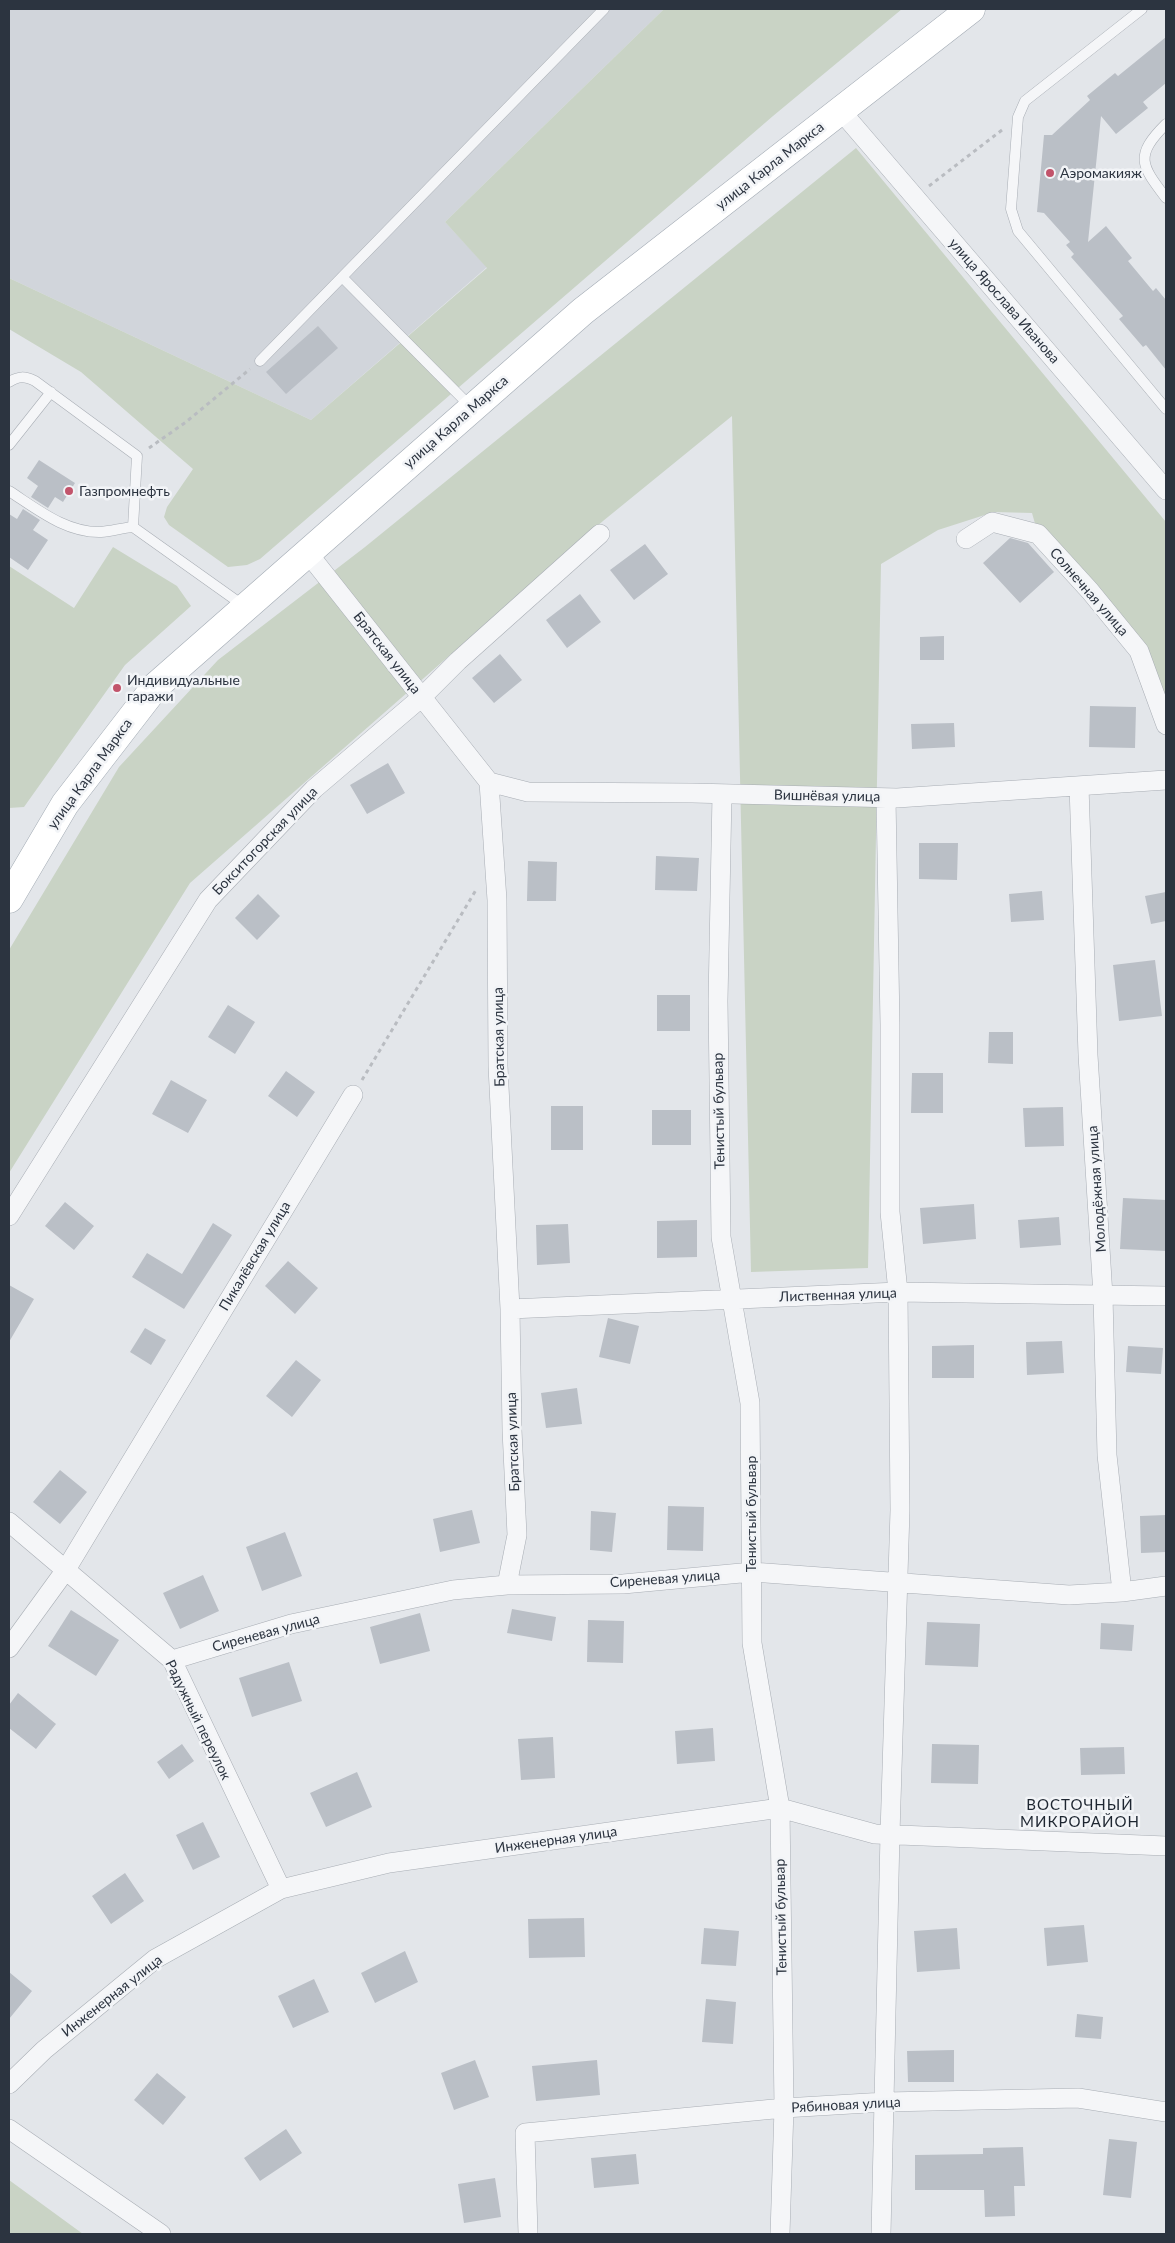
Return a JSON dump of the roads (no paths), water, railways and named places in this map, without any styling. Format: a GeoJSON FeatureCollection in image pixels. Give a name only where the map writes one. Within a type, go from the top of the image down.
{"type":"FeatureCollection","features":[{"type":"Feature","properties":{"kind":"main road","name":"улица Карла Маркса"},"geometry":{"type":"LineString","coordinates":[[9,900],[19,872],[65,804],[156,686],[244,606],[584,311],[971,9]]}},
{"type":"Feature","properties":{"kind":"street","name":"улица Ярослава Иванова"},"geometry":{"type":"LineString","coordinates":[[841,112],[1166,490]]}},
{"type":"Feature","properties":{"kind":"street","name":"Солнечная улица"},"geometry":{"type":"LineString","coordinates":[[966,539],[992,522],[1038,534],[1090,591],[1139,651],[1166,725]]}},
{"type":"Feature","properties":{"kind":"street","name":"Бокситогорская улица"},"geometry":{"type":"LineString","coordinates":[[9,1216],[208,900],[314,789],[422,697],[458,661],[600,534]]}},
{"type":"Feature","properties":{"kind":"street","name":"Братская улица"},"geometry":{"type":"LineString","coordinates":[[307,552],[488,782],[498,900],[498,1066],[510,1309],[512,1430],[517,1535],[507,1585]]}},
{"type":"Feature","properties":{"kind":"street","name":"Вишнёвая улица"},"geometry":{"type":"LineString","coordinates":[[488,782],[528,792],[886,798],[1166,780]]}},
{"type":"Feature","properties":{"kind":"street","name":"Молодёжная улица"},"geometry":{"type":"LineString","coordinates":[[1079,786],[1088,1055],[1103,1296],[1107,1455],[1122,1592]]}},
{"type":"Feature","properties":{"kind":"street","name":"Тенистый бульвар"},"geometry":{"type":"LineString","coordinates":[[722,794],[718,1001],[721,1237],[750,1403],[752,1644],[780,1808],[784,2108],[780,2234]]}},
{"type":"Feature","properties":{"kind":"street"},"geometry":{"type":"LineString","coordinates":[[881,2234],[900,1510],[898,1292],[890,1212],[890,1025],[886,798]]}},
{"type":"Feature","properties":{"kind":"street","name":"Пикалёвская улица"},"geometry":{"type":"LineString","coordinates":[[9,1648],[66,1571],[353,1095]]}},
{"type":"Feature","properties":{"kind":"street","name":"Лиственная улица"},"geometry":{"type":"LineString","coordinates":[[510,1309],[898,1292],[1166,1296]]}},
{"type":"Feature","properties":{"kind":"street","name":"Радужный переулок"},"geometry":{"type":"LineString","coordinates":[[9,1522],[172,1660],[281,1889]]}},
{"type":"Feature","properties":{"kind":"street","name":"Сиреневая улица"},"geometry":{"type":"LineString","coordinates":[[172,1660],[301,1622],[453,1590],[507,1585],[623,1584],[752,1572],[1069,1596],[1166,1586]]}},
{"type":"Feature","properties":{"kind":"street","name":"Инженерная улица"},"geometry":{"type":"LineString","coordinates":[[9,2084],[44,2050],[155,1959],[281,1889],[389,1863],[780,1808],[875,1834],[1166,1846]]}},
{"type":"Feature","properties":{"kind":"street","name":"Рябиновая улица"},"geometry":{"type":"LineString","coordinates":[[528,2234],[525,2134],[784,2108],[885,2102],[1078,2098],[1166,2112]]}},
{"type":"Feature","properties":{"kind":"street"},"geometry":{"type":"LineString","coordinates":[[9,2129],[160,2234]]}},
{"type":"Feature","properties":{"kind":"lane"},"geometry":{"type":"LineString","coordinates":[[260,360],[604,9]]}},
{"type":"Feature","properties":{"kind":"lane"},"geometry":{"type":"LineString","coordinates":[[1142,9],[1025,101],[1018,118],[1012,209],[1018,231],[1166,409]]}},
{"type":"Feature","properties":{"kind":"lane"},"geometry":{"type":"LineString","coordinates":[[1166,124],[1151,139],[1144,152],[1146,171],[1166,198]]}},
{"type":"Feature","properties":{"kind":"lane"},"geometry":{"type":"LineString","coordinates":[[342,277],[472,408]]}},
{"type":"Feature","properties":{"kind":"lane"},"geometry":{"type":"LineString","coordinates":[[9,382],[17,377],[26,376],[51,392],[137,456],[133,527]]}},
{"type":"Feature","properties":{"kind":"lane"},"geometry":{"type":"LineString","coordinates":[[9,445],[51,392]]}},
{"type":"Feature","properties":{"kind":"lane"},"geometry":{"type":"LineString","coordinates":[[9,491],[60,523],[77,529],[101,532],[133,527],[244,606]]}},
{"type":"Feature","properties":{"kind":"place","name":"Аэромакияж"},"geometry":{"type":"Point","coordinates":[1050,173]}},
{"type":"Feature","properties":{"kind":"place","name":"Газпромнефть"},"geometry":{"type":"Point","coordinates":[69,491]}},
{"type":"Feature","properties":{"kind":"place","name":"Индивидуальные гаражи"},"geometry":{"type":"Point","coordinates":[117,688]}},
{"type":"Feature","properties":{"kind":"district","name":"ВОСТОЧНЫЙ МИКРОРАЙОН"},"geometry":{"type":"Point","coordinates":[1080,1814]}}]}
